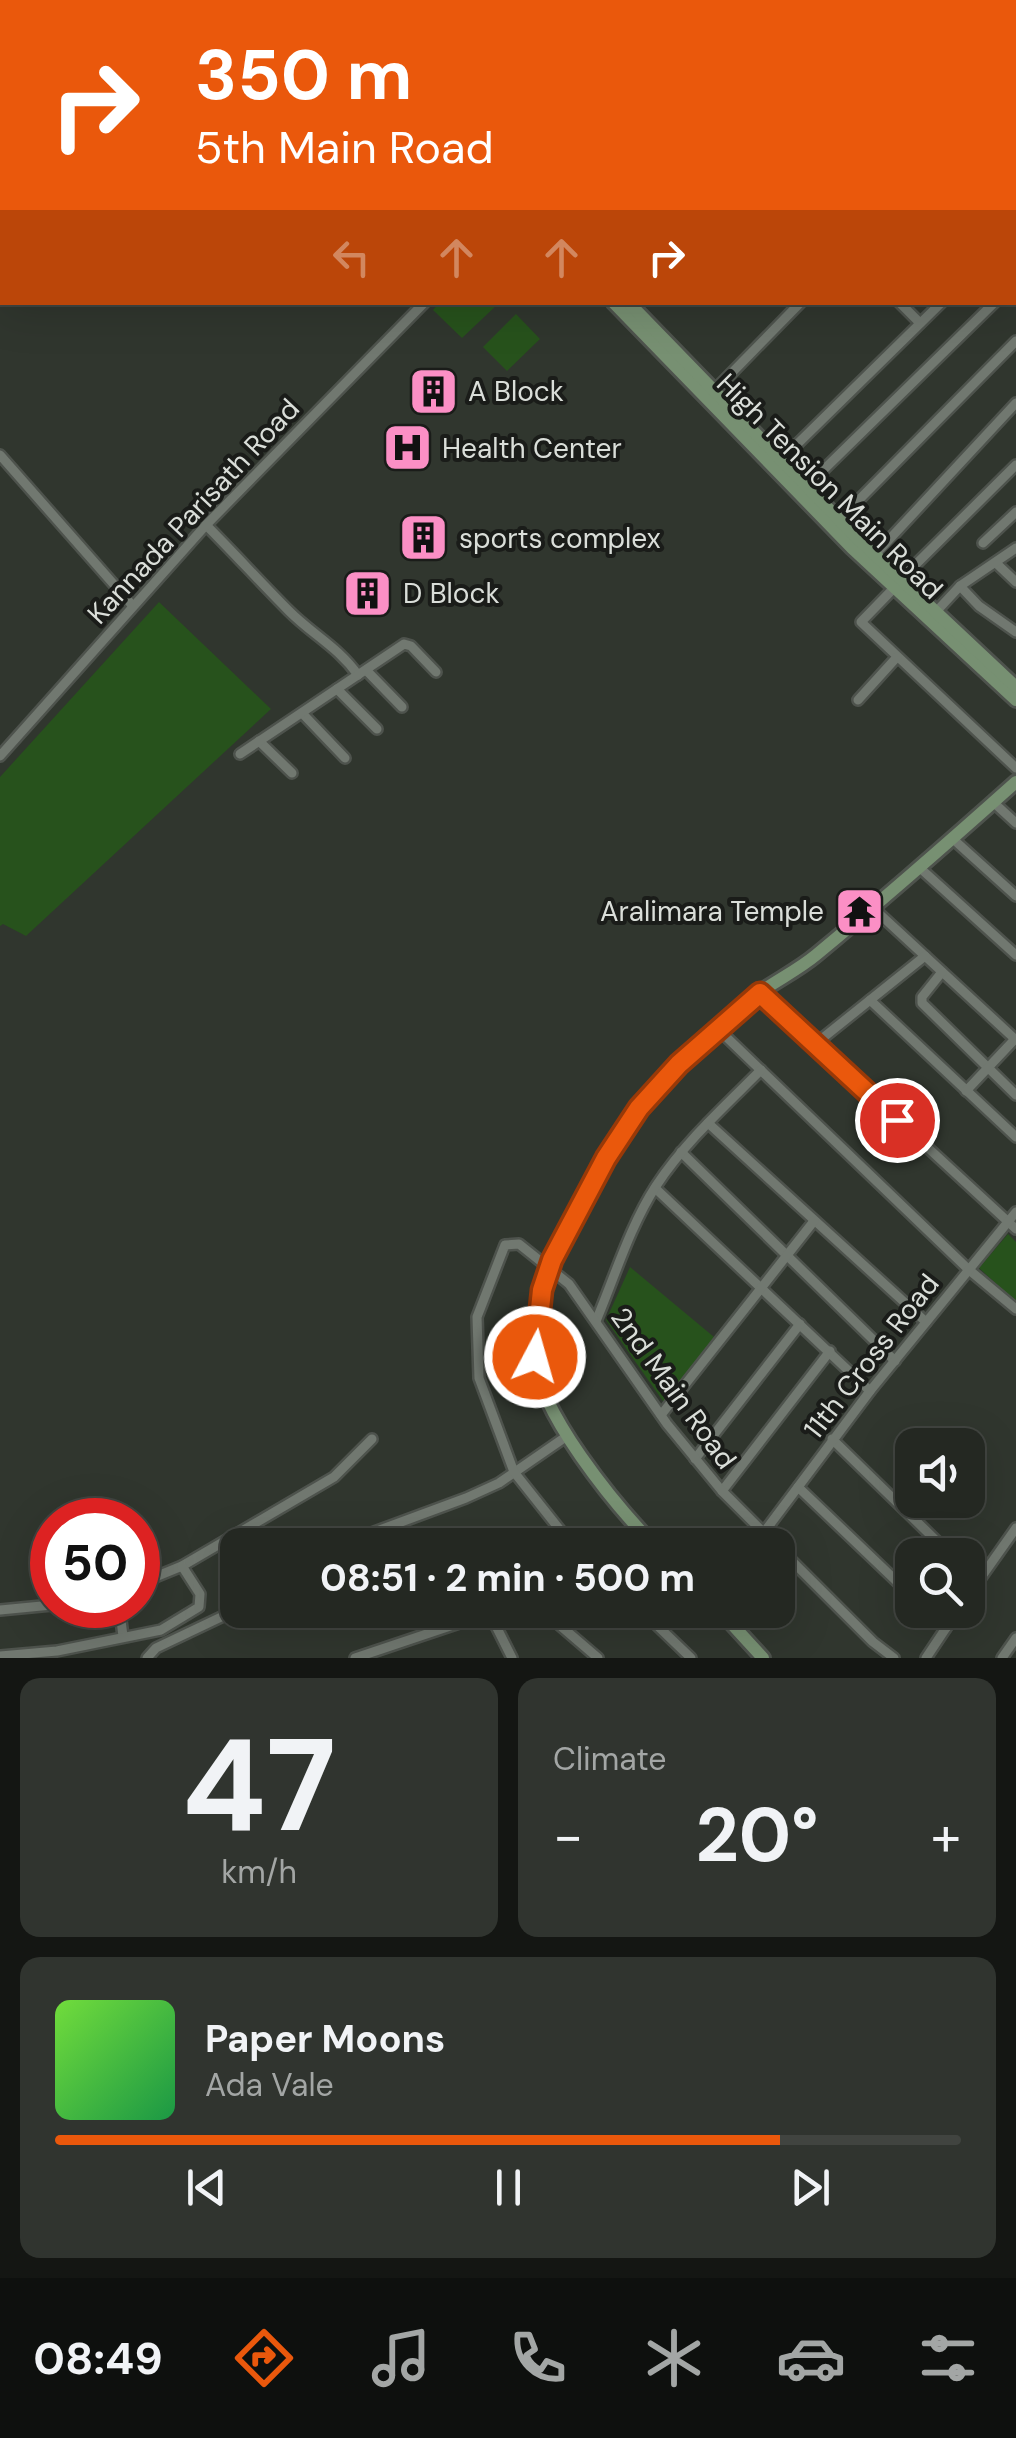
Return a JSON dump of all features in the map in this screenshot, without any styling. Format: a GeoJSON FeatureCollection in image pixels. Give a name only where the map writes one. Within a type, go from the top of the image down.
{"type":"FeatureCollection","features":[{"type":"Feature","properties":{"kind":"main road","name":"High Tension Main Road"},"geometry":{"type":"LineString","coordinates":[[615,305],[1016,700]]}},
{"type":"Feature","properties":{"kind":"main road"},"geometry":{"type":"LineString","coordinates":[[631,305],[840,520],[871,559]]}},
{"type":"Feature","properties":{"kind":"main road"},"geometry":{"type":"LineString","coordinates":[[931,616],[1016,686]]}},
{"type":"Feature","properties":{"kind":"main road"},"geometry":{"type":"LineString","coordinates":[[640,1528],[567,1436],[542,1388],[535,1357],[542,1290],[550,1266],[606,1158],[639,1108],[679,1064],[760,993],[806,964],[873,908],[1016,782]]}},
{"type":"Feature","properties":{"kind":"main road"},"geometry":{"type":"LineString","coordinates":[[735,1628],[761,1657]]}},
{"type":"Feature","properties":{"kind":"street","name":"Kannada Parisath Road"},"geometry":{"type":"LineString","coordinates":[[0,756],[206,525],[422,305]]}},
{"type":"Feature","properties":{"kind":"street"},"geometry":{"type":"LineString","coordinates":[[714,391],[799,305]]}},
{"type":"Feature","properties":{"kind":"street"},"geometry":{"type":"LineString","coordinates":[[902,305],[920,323]]}},
{"type":"Feature","properties":{"kind":"street"},"geometry":{"type":"LineString","coordinates":[[781,460],[939,305]]}},
{"type":"Feature","properties":{"kind":"street"},"geometry":{"type":"LineString","coordinates":[[806,486],[992,305]]}},
{"type":"Feature","properties":{"kind":"street"},"geometry":{"type":"LineString","coordinates":[[840,520],[1016,342]]}},
{"type":"Feature","properties":{"kind":"street"},"geometry":{"type":"LineString","coordinates":[[871,559],[1016,403]]}},
{"type":"Feature","properties":{"kind":"street"},"geometry":{"type":"LineString","coordinates":[[0,455],[132,605]]}},
{"type":"Feature","properties":{"kind":"street"},"geometry":{"type":"LineString","coordinates":[[1016,465],[861,622],[1016,768]]}},
{"type":"Feature","properties":{"kind":"street"},"geometry":{"type":"LineString","coordinates":[[983,543],[1016,512]]}},
{"type":"Feature","properties":{"kind":"street"},"geometry":{"type":"LineString","coordinates":[[206,525],[312,633],[344,654],[402,707]]}},
{"type":"Feature","properties":{"kind":"street"},"geometry":{"type":"LineString","coordinates":[[931,616],[960,586],[1016,548]]}},
{"type":"Feature","properties":{"kind":"street"},"geometry":{"type":"LineString","coordinates":[[996,562],[1016,582]]}},
{"type":"Feature","properties":{"kind":"street"},"geometry":{"type":"LineString","coordinates":[[960,586],[979,606],[1016,632]]}},
{"type":"Feature","properties":{"kind":"street"},"geometry":{"type":"LineString","coordinates":[[240,754],[408,644],[436,672]]}},
{"type":"Feature","properties":{"kind":"street"},"geometry":{"type":"LineString","coordinates":[[858,700],[898,657]]}},
{"type":"Feature","properties":{"kind":"street"},"geometry":{"type":"LineString","coordinates":[[338,689],[377,728]]}},
{"type":"Feature","properties":{"kind":"street"},"geometry":{"type":"LineString","coordinates":[[302,713],[345,758]]}},
{"type":"Feature","properties":{"kind":"street"},"geometry":{"type":"LineString","coordinates":[[259,741],[292,773]]}},
{"type":"Feature","properties":{"kind":"street"},"geometry":{"type":"LineString","coordinates":[[994,802],[1016,823]]}},
{"type":"Feature","properties":{"kind":"street"},"geometry":{"type":"LineString","coordinates":[[953,839],[1016,896]]}},
{"type":"Feature","properties":{"kind":"street"},"geometry":{"type":"LineString","coordinates":[[920,868],[1016,956]]}},
{"type":"Feature","properties":{"kind":"street"},"geometry":{"type":"LineString","coordinates":[[873,908],[1016,1040],[966,1091]]}},
{"type":"Feature","properties":{"kind":"street"},"geometry":{"type":"LineString","coordinates":[[814,1045],[925,956]]}},
{"type":"Feature","properties":{"kind":"street"},"geometry":{"type":"LineString","coordinates":[[942,972],[921,1000],[1016,1095]]}},
{"type":"Feature","properties":{"kind":"street"},"geometry":{"type":"LineString","coordinates":[[760,993],[1016,1229]]}},
{"type":"Feature","properties":{"kind":"street"},"geometry":{"type":"LineString","coordinates":[[870,1000],[1016,1137]]}},
{"type":"Feature","properties":{"kind":"street"},"geometry":{"type":"LineString","coordinates":[[718,1030],[968,1269],[1016,1309]]}},
{"type":"Feature","properties":{"kind":"street"},"geometry":{"type":"LineString","coordinates":[[596,1321],[655,1188],[681,1152],[761,1070]]}},
{"type":"Feature","properties":{"kind":"street"},"geometry":{"type":"LineString","coordinates":[[708,1123],[926,1322]]}},
{"type":"Feature","properties":{"kind":"street"},"geometry":{"type":"LineString","coordinates":[[681,1152],[895,1360]]}},
{"type":"Feature","properties":{"kind":"street"},"geometry":{"type":"LineString","coordinates":[[655,1188],[870,1391]]}},
{"type":"Feature","properties":{"kind":"street","name":"11th Cross Road"},"geometry":{"type":"LineString","coordinates":[[767,1528],[870,1391],[1016,1212]]}},
{"type":"Feature","properties":{"kind":"street"},"geometry":{"type":"LineString","coordinates":[[662,1416],[814,1222]]}},
{"type":"Feature","properties":{"kind":"street"},"geometry":{"type":"LineString","coordinates":[[550,1266],[519,1244],[504,1245],[477,1317],[479,1378],[514,1472],[558,1528]]}},
{"type":"Feature","properties":{"kind":"street","name":"2nd Main Road"},"geometry":{"type":"LineString","coordinates":[[550,1266],[570,1284],[694,1459],[762,1528]]}},
{"type":"Feature","properties":{"kind":"street"},"geometry":{"type":"LineString","coordinates":[[694,1459],[800,1324]]}},
{"type":"Feature","properties":{"kind":"street"},"geometry":{"type":"LineString","coordinates":[[722,1491],[830,1351]]}},
{"type":"Feature","properties":{"kind":"street"},"geometry":{"type":"LineString","coordinates":[[385,1528],[466,1498],[567,1436]]}},
{"type":"Feature","properties":{"kind":"street"},"geometry":{"type":"LineString","coordinates":[[160,1575],[334,1477],[372,1439]]}},
{"type":"Feature","properties":{"kind":"street"},"geometry":{"type":"LineString","coordinates":[[832,1440],[933,1538]]}},
{"type":"Feature","properties":{"kind":"street"},"geometry":{"type":"LineString","coordinates":[[798,1487],[895,1580]]}},
{"type":"Feature","properties":{"kind":"street"},"geometry":{"type":"LineString","coordinates":[[985,1571],[1016,1528]]}},
{"type":"Feature","properties":{"kind":"street","name":"2nd Main Road"},"geometry":{"type":"LineString","coordinates":[[795,1563],[894,1658]]}},
{"type":"Feature","properties":{"kind":"street"},"geometry":{"type":"LineString","coordinates":[[0,1656],[57,1652],[160,1630],[199,1607],[200,1594],[182,1566]]}},
{"type":"Feature","properties":{"kind":"street"},"geometry":{"type":"LineString","coordinates":[[0,1610],[30,1607]]}},
{"type":"Feature","properties":{"kind":"street"},"geometry":{"type":"LineString","coordinates":[[146,1658],[156,1648],[220,1618]]}},
{"type":"Feature","properties":{"kind":"street"},"geometry":{"type":"LineString","coordinates":[[123,1628],[124,1636]]}},
{"type":"Feature","properties":{"kind":"street"},"geometry":{"type":"LineString","coordinates":[[356,1658],[443,1628]]}},
{"type":"Feature","properties":{"kind":"street"},"geometry":{"type":"LineString","coordinates":[[500,1628],[512,1658]]}},
{"type":"Feature","properties":{"kind":"street"},"geometry":{"type":"LineString","coordinates":[[564,1628],[598,1658]]}},
{"type":"Feature","properties":{"kind":"street"},"geometry":{"type":"LineString","coordinates":[[660,1628],[691,1658]]}},
{"type":"Feature","properties":{"kind":"street"},"geometry":{"type":"LineString","coordinates":[[926,1658],[946,1628]]}},
{"type":"Feature","properties":{"kind":"street"},"geometry":{"type":"LineString","coordinates":[[1002,1658],[1016,1638]]}},
{"type":"Feature","properties":{"kind":"street"},"geometry":{"type":"LineString","coordinates":[[584,1644],[584,1658]]}},
{"type":"Feature","properties":{"kind":"green space"},"geometry":{"type":"Polygon","coordinates":[[[437,305],[497,305],[462,338],[433,310],[437,305]]]}},
{"type":"Feature","properties":{"kind":"green space"},"geometry":{"type":"Polygon","coordinates":[[[516,314],[540,339],[507,371],[483,347],[516,314]]]}},
{"type":"Feature","properties":{"kind":"green space"},"geometry":{"type":"Polygon","coordinates":[[[159,602],[271,709],[26,936],[0,926],[0,777],[159,602]]]}},
{"type":"Feature","properties":{"kind":"green space"},"geometry":{"type":"Polygon","coordinates":[[[1008,1234],[1016,1242],[1016,1302],[979,1268],[1008,1234]]]}},
{"type":"Feature","properties":{"kind":"green space"},"geometry":{"type":"Polygon","coordinates":[[[630,1267],[714,1337],[665,1404],[606,1320],[630,1267]]]}},
{"type":"Feature","properties":{"kind":"place","name":"A Block"},"geometry":{"type":"Point","coordinates":[433,391]}},
{"type":"Feature","properties":{"kind":"place","name":"Health Center"},"geometry":{"type":"Point","coordinates":[407,448]}},
{"type":"Feature","properties":{"kind":"place","name":"sports complex"},"geometry":{"type":"Point","coordinates":[424,538]}},
{"type":"Feature","properties":{"kind":"place","name":"D Block"},"geometry":{"type":"Point","coordinates":[368,593]}},
{"type":"Feature","properties":{"kind":"place","name":"Aralimara Temple"},"geometry":{"type":"Point","coordinates":[859,911]}},
{"type":"Feature","properties":{"kind":"route"},"geometry":{"type":"LineString","coordinates":[[535,1357],[542,1290],[552,1260],[606,1158],[639,1108],[679,1064],[760,993],[897,1120]]}}]}
